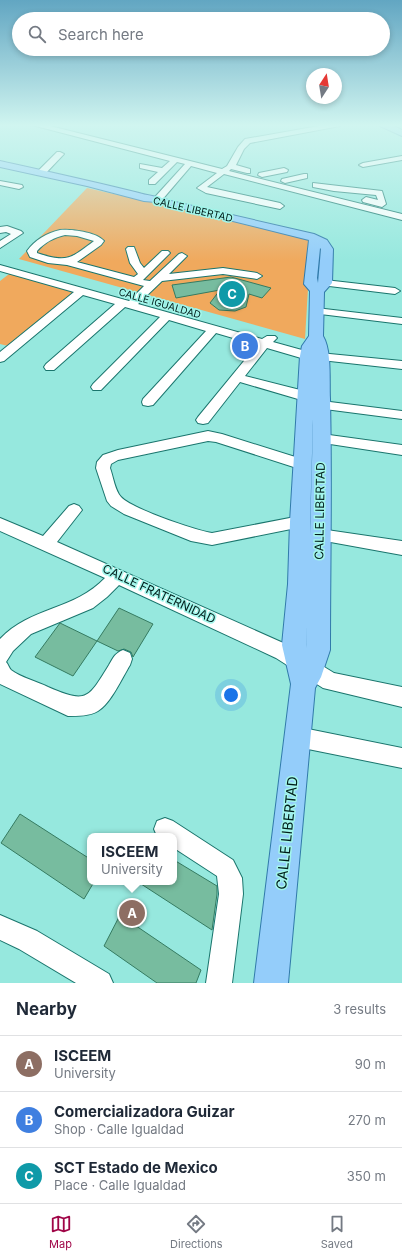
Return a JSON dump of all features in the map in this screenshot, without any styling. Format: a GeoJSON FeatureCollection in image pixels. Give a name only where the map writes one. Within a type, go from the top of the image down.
{"type":"FeatureCollection","features":[{"type":"Feature","properties":{"kind":"main road","name":"CALLE LIBERTAD"},"geometry":{"type":"LineString","coordinates":[[27,170],[110,188],[144,198],[158,199],[168,203],[305,234],[315,238],[311,284],[321,287],[316,311],[314,401],[303,465],[299,584],[294,645],[306,671]]}},
{"type":"Feature","properties":{"kind":"main road","name":"CALLE LIBERTAD"},"geometry":{"type":"LineString","coordinates":[[271,983],[306,671],[318,650],[322,439],[314,401]]}},
{"type":"Feature","properties":{"kind":"street"},"geometry":{"type":"LineString","coordinates":[[41,173],[44,170]]}},
{"type":"Feature","properties":{"kind":"street"},"geometry":{"type":"LineString","coordinates":[[152,182],[165,170]]}},
{"type":"Feature","properties":{"kind":"street"},"geometry":{"type":"LineString","coordinates":[[158,199],[184,170]]}},
{"type":"Feature","properties":{"kind":"street"},"geometry":{"type":"LineString","coordinates":[[227,170],[201,188],[197,194],[201,197],[269,212],[273,212],[282,203]]}},
{"type":"Feature","properties":{"kind":"street"},"geometry":{"type":"LineString","coordinates":[[231,170],[382,208]]}},
{"type":"Feature","properties":{"kind":"street"},"geometry":{"type":"LineString","coordinates":[[232,170],[277,179],[302,177],[402,217]]}},
{"type":"Feature","properties":{"kind":"street"},"geometry":{"type":"LineString","coordinates":[[277,179],[302,177]]}},
{"type":"Feature","properties":{"kind":"street"},"geometry":{"type":"LineString","coordinates":[[277,179],[302,177]]}},
{"type":"Feature","properties":{"kind":"street"},"geometry":{"type":"LineString","coordinates":[[277,179],[302,177]]}},
{"type":"Feature","properties":{"kind":"street"},"geometry":{"type":"LineString","coordinates":[[0,183],[19,187]]}},
{"type":"Feature","properties":{"kind":"street"},"geometry":{"type":"LineString","coordinates":[[0,230],[8,229],[18,233],[0,245]]}},
{"type":"Feature","properties":{"kind":"street"},"geometry":{"type":"LineString","coordinates":[[68,262],[77,258],[99,241],[97,239],[62,231],[42,242],[32,251],[33,255],[39,258],[68,262],[139,277],[151,285]]}},
{"type":"Feature","properties":{"kind":"street"},"geometry":{"type":"LineString","coordinates":[[131,249],[139,277]]}},
{"type":"Feature","properties":{"kind":"street"},"geometry":{"type":"LineString","coordinates":[[139,277],[165,252]]}},
{"type":"Feature","properties":{"kind":"street"},"geometry":{"type":"LineString","coordinates":[[50,367],[131,302],[182,256]]}},
{"type":"Feature","properties":{"kind":"street","name":"CALLE IGUALDAD"},"geometry":{"type":"LineString","coordinates":[[0,257],[131,302],[167,316],[214,329],[402,366]]}},
{"type":"Feature","properties":{"kind":"street"},"geometry":{"type":"LineString","coordinates":[[0,277],[5,269]]}},
{"type":"Feature","properties":{"kind":"street","name":"CALLE IGUALDAD"},"geometry":{"type":"LineString","coordinates":[[5,269],[82,291],[131,302],[269,340]]}},
{"type":"Feature","properties":{"kind":"street"},"geometry":{"type":"LineString","coordinates":[[159,278],[223,271],[257,276]]}},
{"type":"Feature","properties":{"kind":"street"},"geometry":{"type":"LineString","coordinates":[[321,287],[395,291]]}},
{"type":"Feature","properties":{"kind":"street"},"geometry":{"type":"LineString","coordinates":[[0,358],[82,291]]}},
{"type":"Feature","properties":{"kind":"street"},"geometry":{"type":"LineString","coordinates":[[316,311],[402,321]]}},
{"type":"Feature","properties":{"kind":"street"},"geometry":{"type":"LineString","coordinates":[[97,387],[167,316]]}},
{"type":"Feature","properties":{"kind":"street"},"geometry":{"type":"LineString","coordinates":[[148,402],[214,329]]}},
{"type":"Feature","properties":{"kind":"street"},"geometry":{"type":"LineString","coordinates":[[203,420],[269,340]]}},
{"type":"Feature","properties":{"kind":"street"},"geometry":{"type":"LineString","coordinates":[[237,378],[260,383],[314,401],[402,415]]}},
{"type":"Feature","properties":{"kind":"street"},"geometry":{"type":"LineString","coordinates":[[300,522],[216,539],[207,539],[192,535],[129,510],[116,502],[112,497],[103,468],[103,463],[107,459],[118,455],[208,436],[217,437],[303,465]]}},
{"type":"Feature","properties":{"kind":"street"},"geometry":{"type":"LineString","coordinates":[[322,439],[402,450]]}},
{"type":"Feature","properties":{"kind":"street"},"geometry":{"type":"LineString","coordinates":[[46,544],[74,510]]}},
{"type":"Feature","properties":{"kind":"street","name":"CALLE FRATERNIDAD"},"geometry":{"type":"LineString","coordinates":[[0,524],[117,575],[283,652],[306,671],[335,683],[402,697]]}},
{"type":"Feature","properties":{"kind":"street"},"geometry":{"type":"LineString","coordinates":[[320,535],[402,548]]}},
{"type":"Feature","properties":{"kind":"street"},"geometry":{"type":"LineString","coordinates":[[0,656],[3,649],[12,637],[24,627],[88,601],[104,591],[117,575]]}},
{"type":"Feature","properties":{"kind":"street"},"geometry":{"type":"LineString","coordinates":[[0,669],[4,676],[22,685],[68,706],[80,706],[92,704],[101,695],[123,659]]}},
{"type":"Feature","properties":{"kind":"street"},"geometry":{"type":"LineString","coordinates":[[298,737],[402,758]]}},
{"type":"Feature","properties":{"kind":"street"},"geometry":{"type":"LineString","coordinates":[[165,829],[171,833]]}},
{"type":"Feature","properties":{"kind":"street"},"geometry":{"type":"LineString","coordinates":[[177,837],[225,868],[230,878],[231,894],[219,983]]}},
{"type":"Feature","properties":{"kind":"street"},"geometry":{"type":"LineString","coordinates":[[0,927],[28,940],[100,983]]}},
{"type":"Feature","properties":{"kind":"shaded area"},"geometry":{"type":"Polygon","coordinates":[[[87,188],[311,238],[305,339],[19,259],[87,188]]]}},
{"type":"Feature","properties":{"kind":"shaded area"},"geometry":{"type":"Polygon","coordinates":[[[13,271],[81,291],[8,346],[0,344],[0,281],[13,271]]]}},
{"type":"Feature","properties":{"kind":"building"},"geometry":{"type":"Polygon","coordinates":[[[231,277],[271,288],[262,298],[249,294],[246,307],[235,311],[219,310],[210,303],[220,290],[176,298],[172,285],[231,277]]]}},
{"type":"Feature","properties":{"kind":"building"},"geometry":{"type":"Polygon","coordinates":[[[119,608],[153,624],[133,657],[131,652],[124,649],[118,651],[97,641],[119,608]]]}},
{"type":"Feature","properties":{"kind":"building"},"geometry":{"type":"Polygon","coordinates":[[[60,623],[97,641],[73,676],[35,657],[60,623]]]}},
{"type":"Feature","properties":{"kind":"building"},"geometry":{"type":"Polygon","coordinates":[[[20,814],[87,857],[87,885],[92,885],[84,899],[1,843],[20,814]]]}},
{"type":"Feature","properties":{"kind":"building"},"geometry":{"type":"Polygon","coordinates":[[[177,862],[217,886],[212,930],[143,885],[177,885],[177,862]]]}},
{"type":"Feature","properties":{"kind":"building"},"geometry":{"type":"Polygon","coordinates":[[[120,915],[201,970],[196,983],[157,983],[104,946],[120,915]]]}},
{"type":"Feature","properties":{"kind":"place","name":"SCT Estado de Mexico"},"geometry":{"type":"Point","coordinates":[232,294]}},
{"type":"Feature","properties":{"kind":"place","name":"Comercializadora Guizar"},"geometry":{"type":"Point","coordinates":[245,346]}},
{"type":"Feature","properties":{"kind":"place","name":"ISCEEM"},"geometry":{"type":"Point","coordinates":[132,913]}}]}
